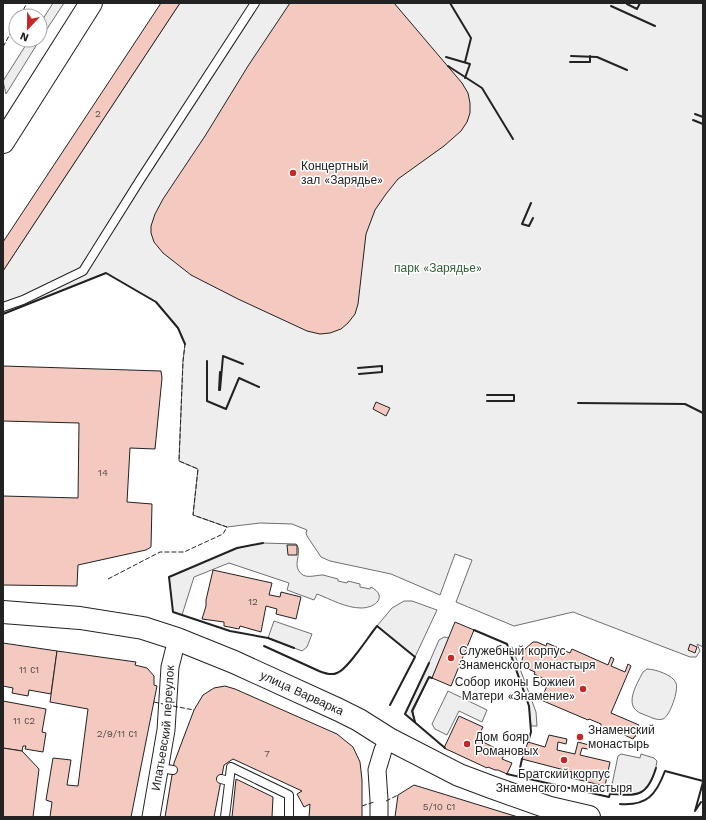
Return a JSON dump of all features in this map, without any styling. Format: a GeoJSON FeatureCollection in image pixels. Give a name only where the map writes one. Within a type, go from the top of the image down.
{"type":"FeatureCollection","features":[{"type":"Feature","properties":{"kind":"street"},"geometry":{"type":"LineString","coordinates":[[3,142],[91,3]]}},
{"type":"Feature","properties":{"kind":"street","name":"улица Варварка"},"geometry":{"type":"LineString","coordinates":[[3,612],[91,620],[143,628],[177,639],[234,662],[339,710],[359,720],[389,739],[478,782],[550,808],[589,817]]}},
{"type":"Feature","properties":{"kind":"street","name":"Ипатьевский переулок"},"geometry":{"type":"LineString","coordinates":[[151,817],[166,769],[166,730],[170,666],[177,639]]}},
{"type":"Feature","properties":{"kind":"street"},"geometry":{"type":"LineString","coordinates":[[378,817],[379,800],[377,770],[383,750],[389,739]]}},
{"type":"Feature","properties":{"kind":"lane"},"geometry":{"type":"LineString","coordinates":[[3,307],[23,300],[83,271],[255,3]]}},
{"type":"Feature","properties":{"kind":"lane"},"geometry":{"type":"LineString","coordinates":[[225,817],[225,780],[231,767],[289,795],[289,817]]}},
{"type":"Feature","properties":{"kind":"green space","name":"парк «Зарядье»"},"geometry":{"type":"Polygon","coordinates":[[[180,3],[703,3],[703,647],[697,644],[700,651],[696,657],[690,657],[573,612],[514,626],[456,602],[472,560],[455,554],[440,595],[391,574],[330,561],[321,557],[307,536],[307,530],[292,524],[260,523],[227,527],[193,515],[198,469],[179,461],[185,344],[178,328],[156,302],[106,273],[3,314],[3,271],[180,3]]]}},
{"type":"Feature","properties":{"kind":"green space"},"geometry":{"type":"Polygon","coordinates":[[[263,543],[296,544],[299,550],[297,568],[301,574],[307,576],[323,575],[338,579],[338,581],[347,583],[348,581],[360,584],[360,587],[370,589],[371,587],[379,594],[378,601],[371,606],[355,608],[317,594],[314,600],[287,590],[289,583],[229,563],[194,577],[182,615],[173,612],[169,577],[237,548],[263,543]]]}},
{"type":"Feature","properties":{"kind":"green space"},"geometry":{"type":"Polygon","coordinates":[[[404,601],[412,601],[437,610],[415,657],[377,626],[392,608],[404,601]]]}},
{"type":"Feature","properties":{"kind":"green space"},"geometry":{"type":"Polygon","coordinates":[[[274,621],[312,634],[307,647],[302,651],[268,638],[274,621]]]}},
{"type":"Feature","properties":{"kind":"green space"},"geometry":{"type":"Polygon","coordinates":[[[444,637],[449,638],[432,678],[429,677],[413,711],[415,722],[405,714],[439,640],[444,637]]]}},
{"type":"Feature","properties":{"kind":"green space"},"geometry":{"type":"Polygon","coordinates":[[[512,647],[536,712],[537,726],[531,726],[529,706],[508,648],[512,647]]]}},
{"type":"Feature","properties":{"kind":"green space"},"geometry":{"type":"Polygon","coordinates":[[[647,669],[663,673],[671,677],[677,686],[673,702],[666,717],[663,719],[656,719],[638,712],[632,703],[632,697],[636,686],[643,672],[647,669]]]}},
{"type":"Feature","properties":{"kind":"green space"},"geometry":{"type":"Polygon","coordinates":[[[448,691],[487,710],[482,722],[459,711],[447,735],[435,729],[432,724],[448,691]]]}},
{"type":"Feature","properties":{"kind":"green space"},"geometry":{"type":"Polygon","coordinates":[[[621,754],[640,758],[641,754],[654,758],[657,761],[652,780],[643,791],[630,795],[610,794],[618,756],[621,754]]]}},
{"type":"Feature","properties":{"kind":"shaded area"},"geometry":{"type":"Polygon","coordinates":[[[53,3],[64,3],[48,27],[48,11],[53,3]]]}},
{"type":"Feature","properties":{"kind":"shaded area"},"geometry":{"type":"Polygon","coordinates":[[[24,48],[35,48],[6,94],[3,81],[24,48]]]}},
{"type":"Feature","properties":{"kind":"building"},"geometry":{"type":"Polygon","coordinates":[[[161,3],[180,3],[3,271],[3,242],[161,3]]]}},
{"type":"Feature","properties":{"kind":"building","name":"Концертный зал «Зарядье»"},"geometry":{"type":"Polygon","coordinates":[[[290,3],[394,3],[462,83],[468,93],[470,103],[470,113],[467,122],[461,131],[444,146],[398,179],[375,210],[366,234],[358,304],[355,314],[341,329],[330,333],[320,334],[307,331],[191,275],[163,253],[154,242],[151,233],[151,226],[155,214],[163,199],[290,3]]]}},
{"type":"Feature","properties":{"kind":"building"},"geometry":{"type":"Polygon","coordinates":[[[3,366],[161,371],[162,378],[155,449],[130,448],[127,502],[152,504],[151,547],[146,550],[78,565],[77,586],[3,585],[3,496],[78,498],[79,423],[3,421],[3,366]]]}},
{"type":"Feature","properties":{"kind":"building"},"geometry":{"type":"Polygon","coordinates":[[[376,402],[390,408],[386,416],[373,409],[376,402]]]}},
{"type":"Feature","properties":{"kind":"building"},"geometry":{"type":"Polygon","coordinates":[[[287,545],[297,545],[297,555],[288,555],[287,545]]]}},
{"type":"Feature","properties":{"kind":"building"},"geometry":{"type":"Polygon","coordinates":[[[213,570],[272,583],[269,595],[280,597],[281,592],[301,597],[296,619],[276,614],[277,609],[266,606],[261,632],[240,626],[239,629],[224,626],[224,622],[202,619],[213,570]]]}},
{"type":"Feature","properties":{"kind":"building","name":"Служебный корпус Знаменского монастыря"},"geometry":{"type":"Polygon","coordinates":[[[455,622],[474,630],[451,686],[432,678],[455,622]]]}},
{"type":"Feature","properties":{"kind":"building","name":"Собор иконы Божией Матери «Знамение»"},"geometry":{"type":"Polygon","coordinates":[[[533,642],[546,646],[547,643],[570,653],[572,649],[608,665],[611,657],[614,659],[611,666],[625,672],[628,664],[631,666],[611,713],[639,725],[635,737],[633,739],[605,726],[604,728],[601,724],[541,700],[549,681],[534,674],[535,672],[526,668],[522,660],[525,649],[533,642]]]}},
{"type":"Feature","properties":{"kind":"building"},"geometry":{"type":"Polygon","coordinates":[[[3,643],[57,651],[51,694],[29,690],[28,696],[12,693],[13,688],[3,686],[3,643]]]}},
{"type":"Feature","properties":{"kind":"building"},"geometry":{"type":"Polygon","coordinates":[[[690,644],[697,647],[695,653],[688,650],[690,644]]]}},
{"type":"Feature","properties":{"kind":"building"},"geometry":{"type":"Polygon","coordinates":[[[57,651],[136,662],[135,665],[147,668],[154,676],[154,685],[157,686],[131,817],[50,817],[52,802],[46,800],[53,758],[71,760],[67,785],[78,786],[88,709],[50,702],[57,651]]]}},
{"type":"Feature","properties":{"kind":"building"},"geometry":{"type":"Polygon","coordinates":[[[225,686],[337,734],[353,747],[360,762],[362,780],[362,817],[309,817],[310,804],[304,807],[297,794],[302,791],[233,759],[224,765],[214,817],[165,817],[174,763],[194,710],[203,695],[214,688],[225,686]]]}},
{"type":"Feature","properties":{"kind":"building"},"geometry":{"type":"Polygon","coordinates":[[[3,701],[46,709],[42,732],[46,733],[43,752],[25,749],[26,746],[23,746],[22,751],[3,748],[3,701]]]}},
{"type":"Feature","properties":{"kind":"building","name":"Дом бояр Романовых"},"geometry":{"type":"Polygon","coordinates":[[[459,716],[483,727],[477,739],[504,751],[503,752],[505,753],[502,759],[512,763],[507,774],[488,767],[487,768],[444,748],[459,716]]]}},
{"type":"Feature","properties":{"kind":"building","name":"Братский корпус Знаменского монастыря"},"geometry":{"type":"Polygon","coordinates":[[[549,735],[567,739],[566,744],[558,742],[557,750],[575,754],[578,742],[589,745],[588,749],[582,748],[580,755],[610,762],[605,786],[571,778],[572,772],[522,759],[528,742],[545,747],[549,735]]]}},
{"type":"Feature","properties":{"kind":"building"},"geometry":{"type":"Polygon","coordinates":[[[3,748],[22,751],[39,769],[33,817],[3,817],[3,748]]]}},
{"type":"Feature","properties":{"kind":"building"},"geometry":{"type":"Polygon","coordinates":[[[236,779],[273,797],[272,817],[232,817],[236,779]]]}},
{"type":"Feature","properties":{"kind":"building"},"geometry":{"type":"Polygon","coordinates":[[[414,785],[518,817],[395,817],[398,795],[414,785]]]}},
{"type":"Feature","properties":{"kind":"fence"},"geometry":{"type":"LineString","coordinates":[[24,8],[27,3]]}},
{"type":"Feature","properties":{"kind":"fence"},"geometry":{"type":"LineString","coordinates":[[3,47],[8,38]]}},
{"type":"Feature","properties":{"kind":"fence"},"geometry":{"type":"LineString","coordinates":[[108,579],[160,552],[184,552],[223,534],[227,527],[193,515],[198,469],[179,461],[185,344]]}},
{"type":"Feature","properties":{"kind":"fence"},"geometry":{"type":"LineString","coordinates":[[154,702],[163,704]]}},
{"type":"Feature","properties":{"kind":"fence"},"geometry":{"type":"LineString","coordinates":[[173,706],[194,710]]}},
{"type":"Feature","properties":{"kind":"fence"},"geometry":{"type":"LineString","coordinates":[[386,801],[398,795]]}},
{"type":"Feature","properties":{"kind":"fence"},"geometry":{"type":"LineString","coordinates":[[362,806],[374,802]]}},
{"type":"Feature","properties":{"kind":"wall"},"geometry":{"type":"LineString","coordinates":[[450,3],[471,38],[465,62]]}},
{"type":"Feature","properties":{"kind":"wall"},"geometry":{"type":"LineString","coordinates":[[628,3],[627,4],[637,9],[640,3]]}},
{"type":"Feature","properties":{"kind":"wall"},"geometry":{"type":"LineString","coordinates":[[611,6],[655,26]]}},
{"type":"Feature","properties":{"kind":"wall"},"geometry":{"type":"LineString","coordinates":[[571,56],[597,57],[627,70]]}},
{"type":"Feature","properties":{"kind":"wall"},"geometry":{"type":"LineString","coordinates":[[570,62],[590,62],[590,56]]}},
{"type":"Feature","properties":{"kind":"wall"},"geometry":{"type":"LineString","coordinates":[[446,57],[470,64],[465,78]]}},
{"type":"Feature","properties":{"kind":"wall"},"geometry":{"type":"LineString","coordinates":[[448,66],[482,88],[513,139]]}},
{"type":"Feature","properties":{"kind":"wall"},"geometry":{"type":"LineString","coordinates":[[695,114],[703,117]]}},
{"type":"Feature","properties":{"kind":"wall"},"geometry":{"type":"LineString","coordinates":[[693,120],[703,124]]}},
{"type":"Feature","properties":{"kind":"wall"},"geometry":{"type":"LineString","coordinates":[[531,203],[522,224],[529,226],[533,218]]}},
{"type":"Feature","properties":{"kind":"wall"},"geometry":{"type":"LineString","coordinates":[[3,314],[106,273],[156,302],[178,328],[185,344]]}},
{"type":"Feature","properties":{"kind":"wall"},"geometry":{"type":"LineString","coordinates":[[220,372],[219,390],[223,356],[243,364]]}},
{"type":"Feature","properties":{"kind":"wall"},"geometry":{"type":"LineString","coordinates":[[207,361],[207,401],[226,409],[239,378],[259,387]]}},
{"type":"Feature","properties":{"kind":"wall"},"geometry":{"type":"LineString","coordinates":[[358,368],[382,366],[382,372],[359,374]]}},
{"type":"Feature","properties":{"kind":"wall"},"geometry":{"type":"LineString","coordinates":[[487,395],[514,395],[514,401],[487,401]]}},
{"type":"Feature","properties":{"kind":"wall"},"geometry":{"type":"LineString","coordinates":[[578,403],[685,404],[703,413]]}},
{"type":"Feature","properties":{"kind":"wall"},"geometry":{"type":"LineString","coordinates":[[263,543],[237,548],[169,577],[173,612],[230,631],[268,638],[294,648]]}},
{"type":"Feature","properties":{"kind":"wall"},"geometry":{"type":"LineString","coordinates":[[264,646],[321,672],[335,674],[347,666],[377,626],[415,657],[390,705]]}},
{"type":"Feature","properties":{"kind":"wall"},"geometry":{"type":"LineString","coordinates":[[474,630],[507,644],[529,706],[531,732],[528,742]]}},
{"type":"Feature","properties":{"kind":"wall"},"geometry":{"type":"LineString","coordinates":[[429,663],[405,714],[445,748]]}},
{"type":"Feature","properties":{"kind":"wall"},"geometry":{"type":"LineString","coordinates":[[415,722],[412,711],[429,677],[432,678]]}},
{"type":"Feature","properties":{"kind":"wall"},"geometry":{"type":"LineString","coordinates":[[518,777],[522,759]]}},
{"type":"Feature","properties":{"kind":"wall"},"geometry":{"type":"LineString","coordinates":[[507,774],[609,797],[610,794],[628,795],[640,793],[649,785],[656,768]]}},
{"type":"Feature","properties":{"kind":"wall"},"geometry":{"type":"LineString","coordinates":[[620,804],[644,801],[654,793],[665,771],[703,781]]}},
{"type":"Feature","properties":{"kind":"wall"},"geometry":{"type":"LineString","coordinates":[[701,802],[695,811],[703,782]]}},
{"type":"Feature","properties":{"kind":"place","name":"Концертный зал «Зарядье»"},"geometry":{"type":"Point","coordinates":[293,173]}},
{"type":"Feature","properties":{"kind":"place","name":"Служебный корпус Знаменского монастыря"},"geometry":{"type":"Point","coordinates":[451,658]}},
{"type":"Feature","properties":{"kind":"place","name":"Собор иконы Божией Матери «Знамение»"},"geometry":{"type":"Point","coordinates":[583,689]}},
{"type":"Feature","properties":{"kind":"place","name":"Знаменский монастырь"},"geometry":{"type":"Point","coordinates":[580,737]}},
{"type":"Feature","properties":{"kind":"place","name":"Дом бояр Романовых"},"geometry":{"type":"Point","coordinates":[467,744]}},
{"type":"Feature","properties":{"kind":"place","name":"Братский корпус Знаменского монастыря"},"geometry":{"type":"Point","coordinates":[564,760]}}]}
